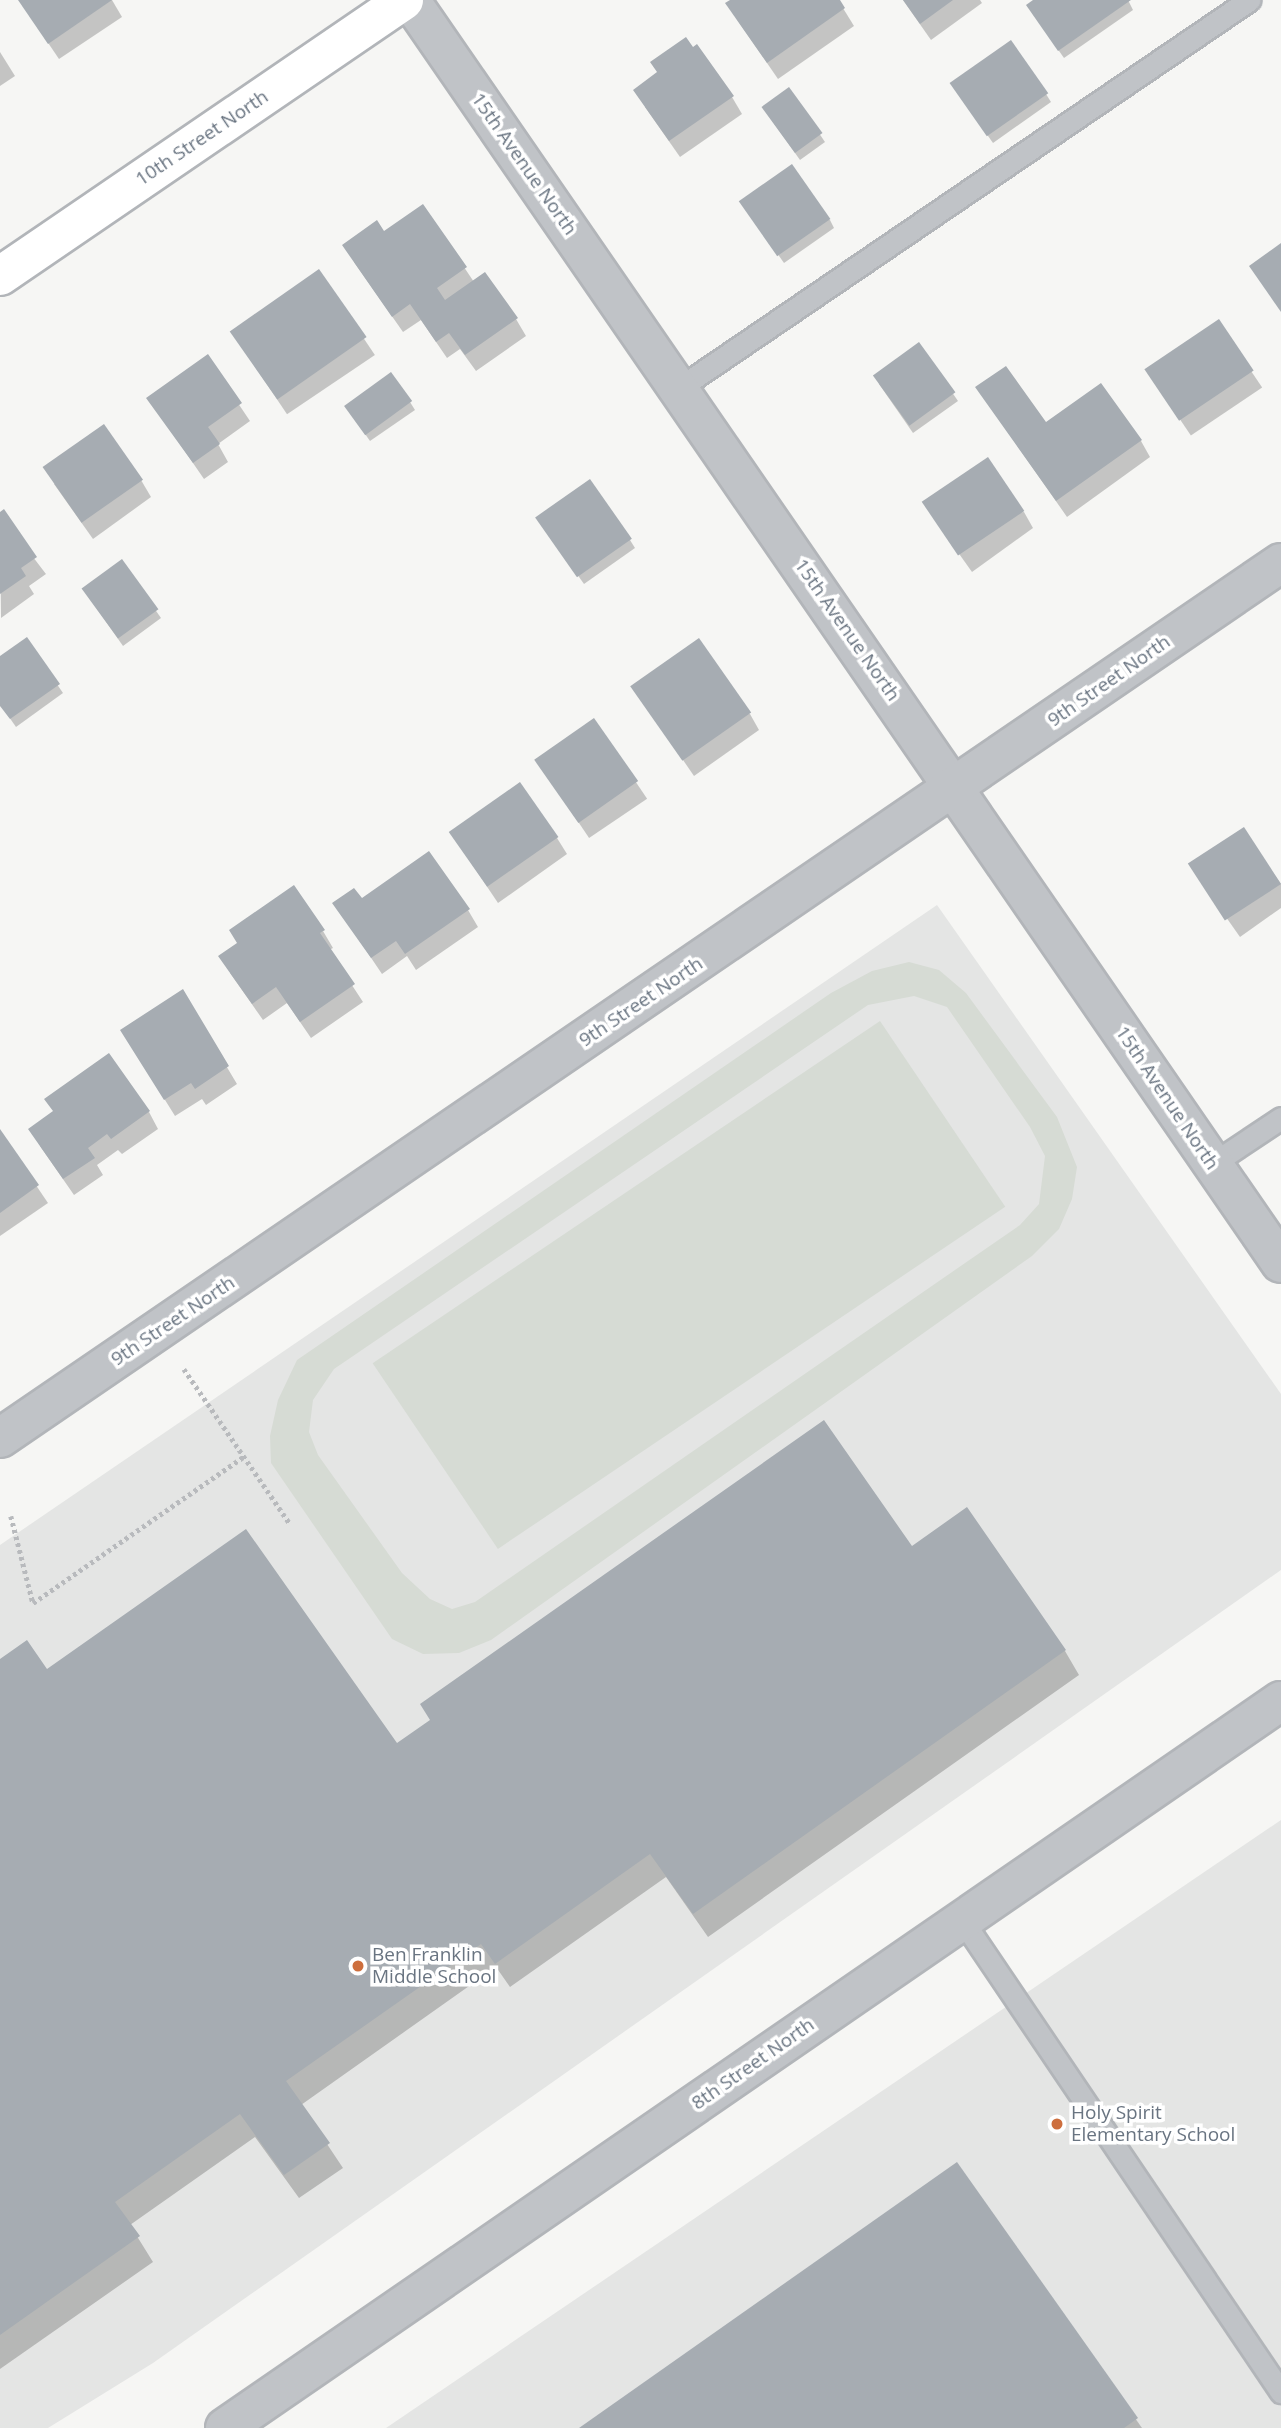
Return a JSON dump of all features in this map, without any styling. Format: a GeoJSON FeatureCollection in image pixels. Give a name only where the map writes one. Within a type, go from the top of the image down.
{"type":"FeatureCollection","features":[{"type":"Feature","properties":{"kind":"main road","name":"10th Street North"},"geometry":{"type":"LineString","coordinates":[[0,276],[407,0]]}},
{"type":"Feature","properties":{"kind":"street","name":"15th Avenue North"},"geometry":{"type":"LineString","coordinates":[[407,0],[679,388],[1281,1263]]}},
{"type":"Feature","properties":{"kind":"street","name":"9th Street North"},"geometry":{"type":"LineString","coordinates":[[0,1438],[1281,563]]}},
{"type":"Feature","properties":{"kind":"street","name":"8th Street North"},"geometry":{"type":"LineString","coordinates":[[225,2428],[1281,1701]]}},
{"type":"Feature","properties":{"kind":"lane"},"geometry":{"type":"LineString","coordinates":[[679,388],[1249,0]]}},
{"type":"Feature","properties":{"kind":"lane"},"geometry":{"type":"LineString","coordinates":[[1212,1164],[1281,1118]]}},
{"type":"Feature","properties":{"kind":"lane"},"geometry":{"type":"LineString","coordinates":[[962,1920],[1281,2392]]}},
{"type":"Feature","properties":{"kind":"path"},"geometry":{"type":"LineString","coordinates":[[159,1330],[290,1524]]}},
{"type":"Feature","properties":{"kind":"path"},"geometry":{"type":"LineString","coordinates":[[11,1516],[33,1603],[243,1457]]}},
{"type":"Feature","properties":{"kind":"shaded area","name":"Ben Franklin Middle School"},"geometry":{"type":"Polygon","coordinates":[[[937,905],[1281,1394],[1281,1570],[153,2363],[48,2428],[0,2428],[0,1545],[937,905]]]}},
{"type":"Feature","properties":{"kind":"shaded area"},"geometry":{"type":"Polygon","coordinates":[[[909,962],[939,970],[966,993],[1057,1117],[1077,1167],[1072,1199],[1059,1229],[1032,1256],[491,1640],[459,1653],[423,1654],[392,1639],[271,1463],[270,1436],[278,1400],[297,1360],[831,993],[872,971],[909,962]],[[914,996],[868,1005],[334,1369],[313,1400],[309,1432],[318,1455],[402,1573],[430,1599],[452,1609],[475,1602],[1020,1225],[1039,1204],[1045,1156],[1030,1127],[947,1007],[914,996]]]}},
{"type":"Feature","properties":{"kind":"shaded area"},"geometry":{"type":"Polygon","coordinates":[[[880,1021],[1005,1207],[498,1549],[373,1363],[880,1021]]]}},
{"type":"Feature","properties":{"kind":"shaded area","name":"Holy Spirit Elementary School"},"geometry":{"type":"Polygon","coordinates":[[[1281,1820],[1281,2428],[386,2428],[1281,1820]]]}},
{"type":"Feature","properties":{"kind":"building"},"geometry":{"type":"Polygon","coordinates":[[[18,0],[112,0],[48,44],[18,0]]]}},
{"type":"Feature","properties":{"kind":"building"},"geometry":{"type":"Polygon","coordinates":[[[730,0],[840,0],[845,8],[767,63],[725,3],[730,0]]]}},
{"type":"Feature","properties":{"kind":"building"},"geometry":{"type":"Polygon","coordinates":[[[903,0],[953,0],[920,24],[903,0]]]}},
{"type":"Feature","properties":{"kind":"building"},"geometry":{"type":"Polygon","coordinates":[[[1033,0],[1131,0],[1058,51],[1026,5],[1033,0]]]}},
{"type":"Feature","properties":{"kind":"building"},"geometry":{"type":"Polygon","coordinates":[[[686,37],[693,47],[697,44],[734,96],[669,141],[633,90],[657,72],[650,62],[686,37]]]}},
{"type":"Feature","properties":{"kind":"building"},"geometry":{"type":"Polygon","coordinates":[[[1011,40],[1048,93],[987,136],[950,83],[1011,40]]]}},
{"type":"Feature","properties":{"kind":"building"},"geometry":{"type":"Polygon","coordinates":[[[789,87],[823,133],[795,153],[761,107],[789,87]]]}},
{"type":"Feature","properties":{"kind":"building"},"geometry":{"type":"Polygon","coordinates":[[[792,164],[830,219],[777,256],[739,201],[792,164]]]}},
{"type":"Feature","properties":{"kind":"building"},"geometry":{"type":"Polygon","coordinates":[[[423,204],[467,267],[437,288],[445,300],[485,272],[518,318],[465,355],[449,333],[436,342],[410,304],[392,317],[342,245],[377,220],[384,231],[423,204]]]}},
{"type":"Feature","properties":{"kind":"building"},"geometry":{"type":"Polygon","coordinates":[[[1281,243],[1281,312],[1249,266],[1281,243]]]}},
{"type":"Feature","properties":{"kind":"building"},"geometry":{"type":"Polygon","coordinates":[[[319,269],[367,337],[277,400],[230,332],[319,269]]]}},
{"type":"Feature","properties":{"kind":"building"},"geometry":{"type":"Polygon","coordinates":[[[1219,319],[1254,370],[1179,421],[1144,369],[1219,319]]]}},
{"type":"Feature","properties":{"kind":"building"},"geometry":{"type":"Polygon","coordinates":[[[919,342],[955,392],[909,426],[873,376],[919,342]]]}},
{"type":"Feature","properties":{"kind":"building"},"geometry":{"type":"Polygon","coordinates":[[[208,354],[242,403],[208,427],[220,444],[193,463],[146,398],[208,354]]]}},
{"type":"Feature","properties":{"kind":"building"},"geometry":{"type":"Polygon","coordinates":[[[1006,366],[1046,422],[1101,383],[1142,440],[1056,501],[975,387],[1006,366]]]}},
{"type":"Feature","properties":{"kind":"building"},"geometry":{"type":"Polygon","coordinates":[[[391,372],[412,401],[365,435],[344,406],[391,372]]]}},
{"type":"Feature","properties":{"kind":"building"},"geometry":{"type":"Polygon","coordinates":[[[104,424],[143,480],[82,523],[43,467],[104,424]]]}},
{"type":"Feature","properties":{"kind":"building"},"geometry":{"type":"Polygon","coordinates":[[[988,457],[1024,511],[958,556],[922,502],[988,457]]]}},
{"type":"Feature","properties":{"kind":"building"},"geometry":{"type":"Polygon","coordinates":[[[590,479],[632,539],[577,577],[535,517],[590,479]]]}},
{"type":"Feature","properties":{"kind":"building"},"geometry":{"type":"Polygon","coordinates":[[[4,509],[37,557],[21,568],[26,576],[0,594],[0,512],[4,509]]]}},
{"type":"Feature","properties":{"kind":"building"},"geometry":{"type":"Polygon","coordinates":[[[122,559],[158,609],[118,639],[82,588],[122,559]]]}},
{"type":"Feature","properties":{"kind":"building"},"geometry":{"type":"Polygon","coordinates":[[[27,637],[60,684],[10,719],[0,706],[0,656],[27,637]]]}},
{"type":"Feature","properties":{"kind":"building"},"geometry":{"type":"Polygon","coordinates":[[[699,638],[751,713],[682,761],[630,686],[699,638]]]}},
{"type":"Feature","properties":{"kind":"building"},"geometry":{"type":"Polygon","coordinates":[[[594,718],[638,781],[578,823],[534,760],[594,718]]]}},
{"type":"Feature","properties":{"kind":"building"},"geometry":{"type":"Polygon","coordinates":[[[520,782],[558,837],[487,887],[449,832],[520,782]]]}},
{"type":"Feature","properties":{"kind":"building"},"geometry":{"type":"Polygon","coordinates":[[[1244,827],[1281,884],[1225,921],[1188,863],[1244,827]]]}},
{"type":"Feature","properties":{"kind":"building"},"geometry":{"type":"Polygon","coordinates":[[[429,851],[470,909],[405,954],[396,941],[371,958],[332,903],[354,888],[362,898],[429,851]]]}},
{"type":"Feature","properties":{"kind":"building"},"geometry":{"type":"Polygon","coordinates":[[[294,885],[325,930],[320,933],[355,984],[300,1022],[276,987],[252,1004],[218,956],[237,943],[229,930],[294,885]]]}},
{"type":"Feature","properties":{"kind":"building"},"geometry":{"type":"Polygon","coordinates":[[[183,989],[229,1066],[195,1089],[191,1083],[164,1100],[120,1030],[183,989]]]}},
{"type":"Feature","properties":{"kind":"building"},"geometry":{"type":"Polygon","coordinates":[[[109,1053],[150,1111],[111,1139],[107,1134],[88,1148],[95,1158],[63,1179],[28,1129],[53,1111],[44,1099],[109,1053]]]}},
{"type":"Feature","properties":{"kind":"building"},"geometry":{"type":"Polygon","coordinates":[[[0,1129],[39,1185],[0,1213],[0,1129]]]}},
{"type":"Feature","properties":{"kind":"building"},"geometry":{"type":"Polygon","coordinates":[[[824,1420],[912,1546],[967,1507],[1066,1650],[693,1914],[650,1854],[495,1964],[481,1944],[286,2081],[330,2143],[284,2175],[240,2114],[115,2202],[140,2236],[0,2335],[0,1659],[27,1640],[47,1669],[246,1529],[397,1743],[430,1720],[420,1704],[824,1420]]]}},
{"type":"Feature","properties":{"kind":"building"},"geometry":{"type":"Polygon","coordinates":[[[957,2162],[1138,2418],[1124,2428],[579,2428],[957,2162]]]}},
{"type":"Feature","properties":{"kind":"place","name":"Ben Franklin Middle School"},"geometry":{"type":"Point","coordinates":[358,1966]}},
{"type":"Feature","properties":{"kind":"place","name":"Holy Spirit Elementary School"},"geometry":{"type":"Point","coordinates":[1057,2124]}}]}
